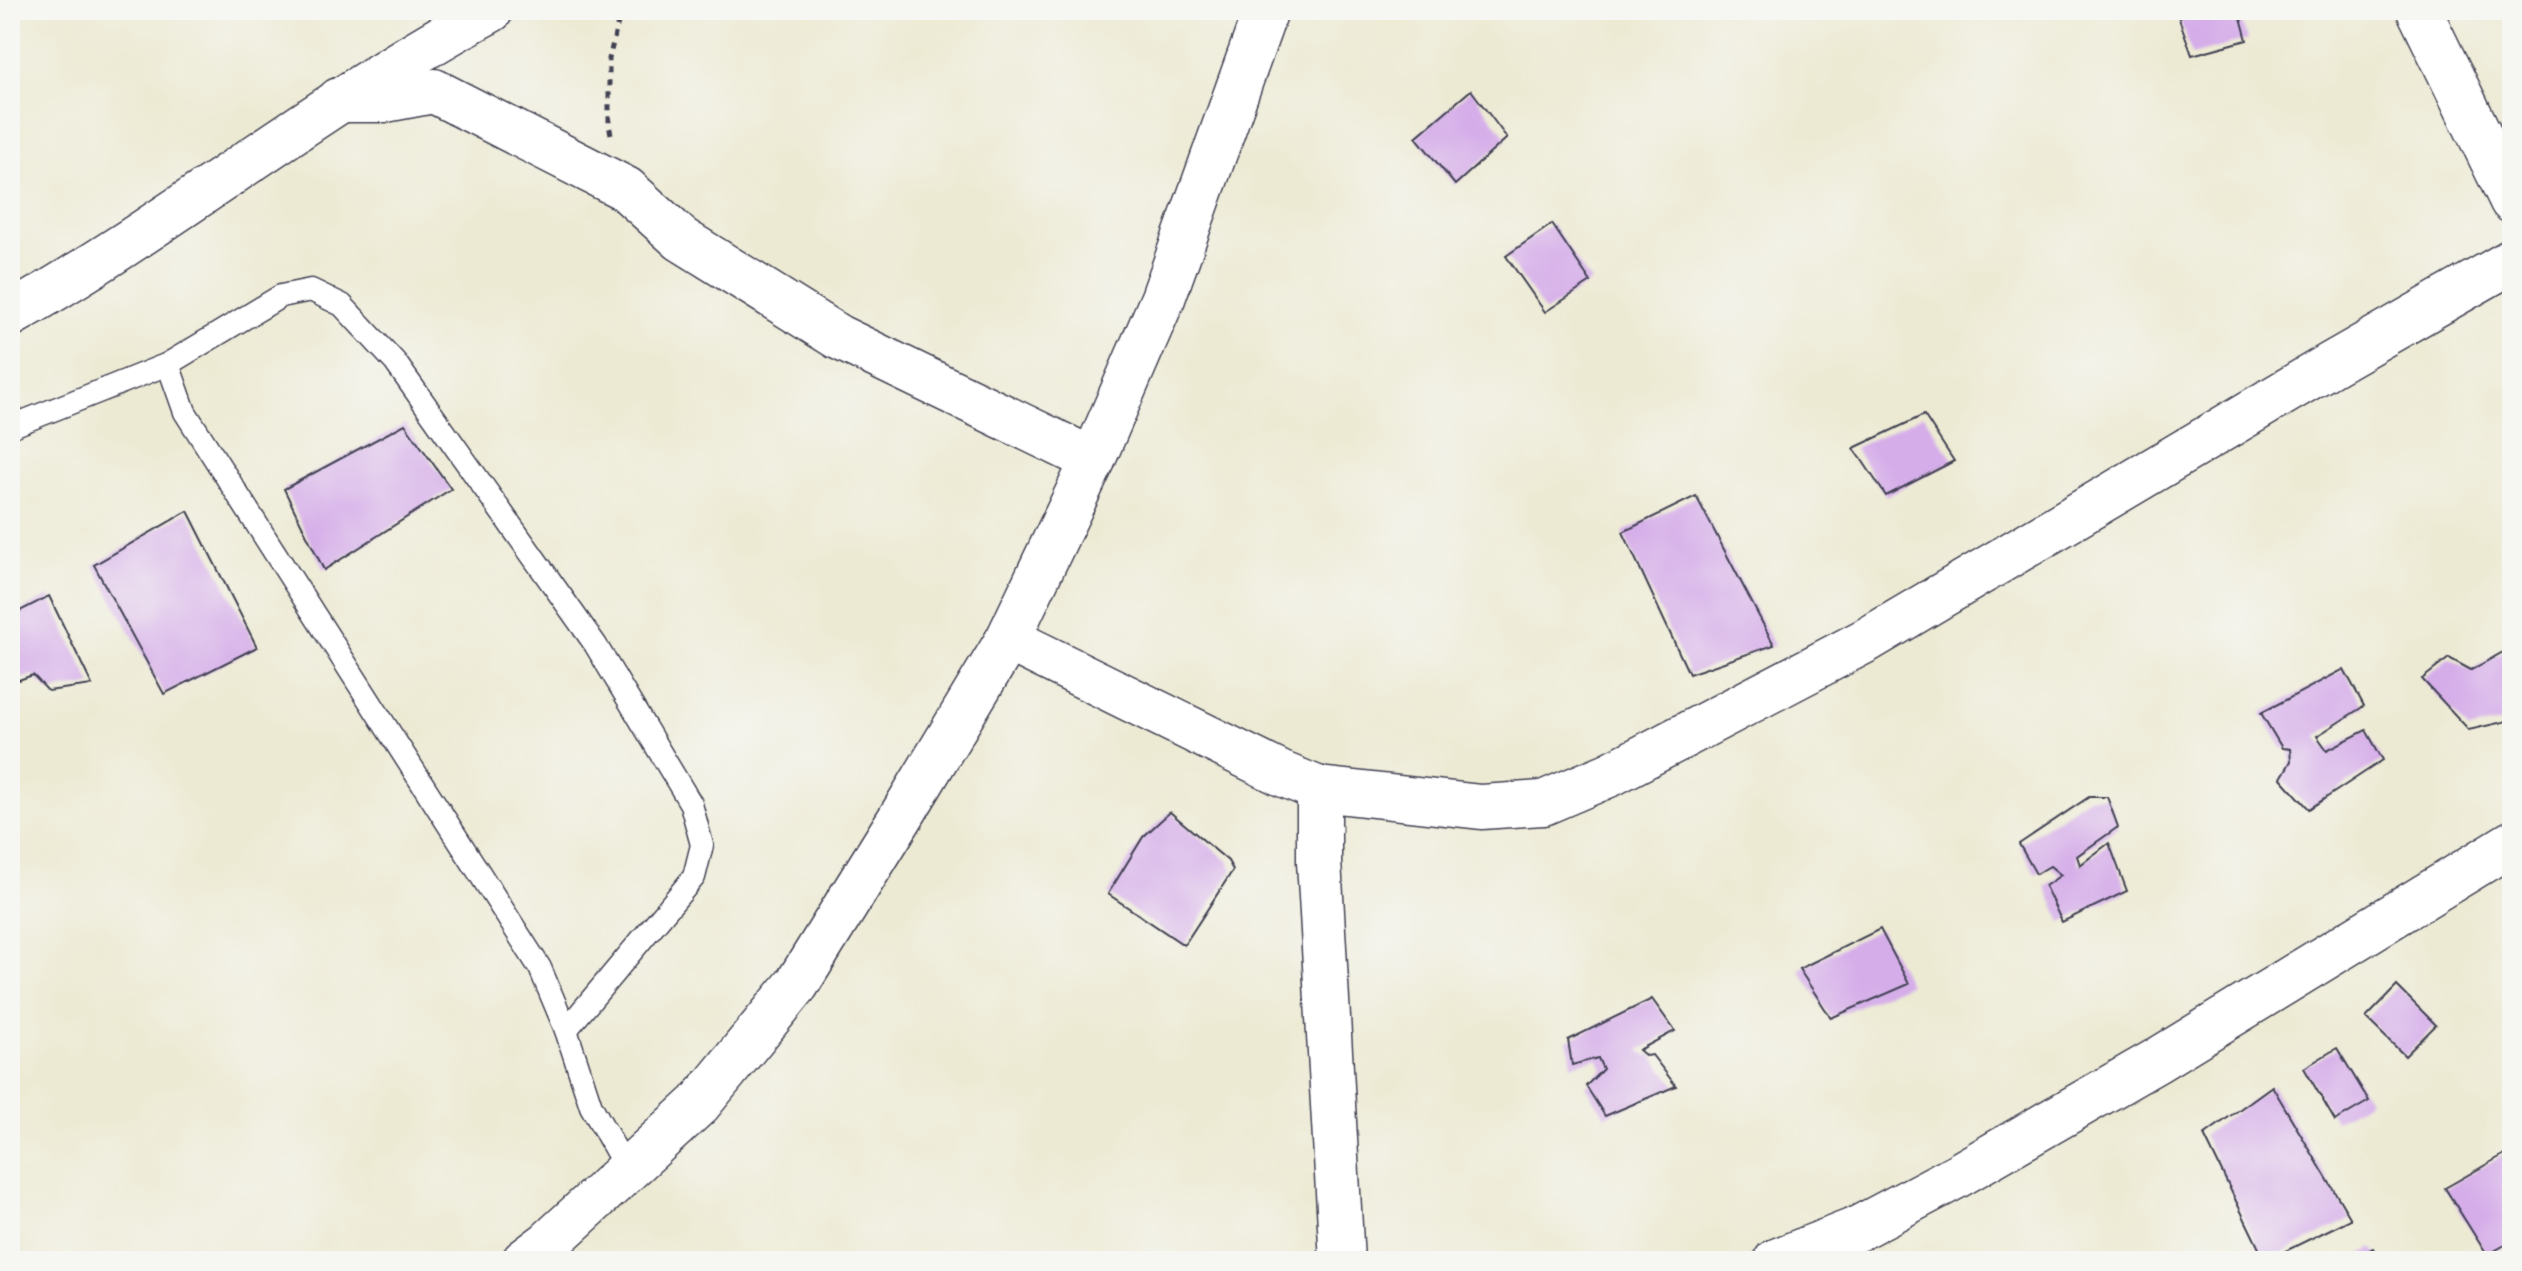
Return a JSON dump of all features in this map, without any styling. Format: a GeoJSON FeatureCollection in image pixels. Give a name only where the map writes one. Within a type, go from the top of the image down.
{"type":"FeatureCollection","features":[{"type":"Feature","properties":{"kind":"street"},"geometry":{"type":"LineString","coordinates":[[10,315],[83,273],[339,100],[491,10]]}},
{"type":"Feature","properties":{"kind":"street"},"geometry":{"type":"LineString","coordinates":[[544,1255],[627,1170],[699,1104],[797,984],[1008,639],[1093,460],[1163,298],[1266,10]]}},
{"type":"Feature","properties":{"kind":"street"},"geometry":{"type":"LineString","coordinates":[[2419,10],[2512,201]]}},
{"type":"Feature","properties":{"kind":"street"},"geometry":{"type":"LineString","coordinates":[[339,100],[386,100],[434,91],[626,189],[681,239],[838,337],[1093,460]]}},
{"type":"Feature","properties":{"kind":"street"},"geometry":{"type":"LineString","coordinates":[[1008,639],[1282,774],[1319,789],[1481,807],[1543,803],[1611,774],[1867,640],[2512,261]]}},
{"type":"Feature","properties":{"kind":"street"},"geometry":{"type":"LineString","coordinates":[[1319,789],[1319,861],[1342,1261]]}},
{"type":"Feature","properties":{"kind":"street"},"geometry":{"type":"LineString","coordinates":[[1776,1261],[1857,1229],[1955,1177],[2156,1061],[2512,843]]}},
{"type":"Feature","properties":{"kind":"lane"},"geometry":{"type":"LineString","coordinates":[[10,427],[168,364],[281,296],[311,290],[342,305],[395,362],[595,644],[691,804],[702,845],[694,877],[566,1030]]}},
{"type":"Feature","properties":{"kind":"lane"},"geometry":{"type":"LineString","coordinates":[[168,364],[185,412],[540,968],[566,1030],[591,1106],[627,1170]]}},
{"type":"Feature","properties":{"kind":"path"},"geometry":{"type":"LineString","coordinates":[[621,10],[609,59],[609,125],[626,189]]}},
{"type":"Feature","properties":{"kind":"building"},"geometry":{"type":"Polygon","coordinates":[[[2176,10],[2239,10],[2247,40],[2192,55],[2176,10]]]}},
{"type":"Feature","properties":{"kind":"building"},"geometry":{"type":"Polygon","coordinates":[[[1471,90],[1507,138],[1455,185],[1416,137],[1471,90]]]}},
{"type":"Feature","properties":{"kind":"building"},"geometry":{"type":"Polygon","coordinates":[[[1552,224],[1591,282],[1545,312],[1506,256],[1552,224]]]}},
{"type":"Feature","properties":{"kind":"building"},"geometry":{"type":"Polygon","coordinates":[[[1924,415],[1954,461],[1886,496],[1854,448],[1924,415]]]}},
{"type":"Feature","properties":{"kind":"building"},"geometry":{"type":"Polygon","coordinates":[[[405,424],[451,489],[324,570],[284,489],[405,424]]]}},
{"type":"Feature","properties":{"kind":"building"},"geometry":{"type":"Polygon","coordinates":[[[1696,496],[1774,645],[1689,674],[1623,532],[1696,496]]]}},
{"type":"Feature","properties":{"kind":"building"},"geometry":{"type":"Polygon","coordinates":[[[188,511],[257,647],[164,694],[94,565],[188,511]]]}},
{"type":"Feature","properties":{"kind":"building"},"geometry":{"type":"Polygon","coordinates":[[[49,596],[92,685],[48,691],[33,675],[10,683],[10,616],[49,596]]]}},
{"type":"Feature","properties":{"kind":"building"},"geometry":{"type":"Polygon","coordinates":[[[2512,647],[2512,722],[2469,730],[2422,679],[2449,658],[2471,670],[2512,647]]]}},
{"type":"Feature","properties":{"kind":"building"},"geometry":{"type":"Polygon","coordinates":[[[2344,669],[2364,706],[2317,736],[2327,750],[2366,730],[2383,760],[2309,809],[2281,778],[2291,761],[2290,749],[2282,748],[2261,713],[2344,669]]]}},
{"type":"Feature","properties":{"kind":"building"},"geometry":{"type":"Polygon","coordinates":[[[2089,797],[2107,797],[2118,827],[2077,856],[2080,865],[2109,843],[2127,891],[2062,922],[2045,886],[2061,875],[2050,866],[2036,874],[2019,844],[2089,797]]]}},
{"type":"Feature","properties":{"kind":"building"},"geometry":{"type":"Polygon","coordinates":[[[1170,812],[1228,861],[1233,870],[1184,945],[1108,894],[1143,837],[1170,812]]]}},
{"type":"Feature","properties":{"kind":"building"},"geometry":{"type":"Polygon","coordinates":[[[1880,929],[1909,984],[1831,1018],[1799,969],[1880,929]]]}},
{"type":"Feature","properties":{"kind":"building"},"geometry":{"type":"Polygon","coordinates":[[[2397,986],[2436,1025],[2405,1056],[2366,1018],[2397,986]]]}},
{"type":"Feature","properties":{"kind":"building"},"geometry":{"type":"Polygon","coordinates":[[[1652,999],[1675,1031],[1639,1050],[1646,1056],[1652,1055],[1676,1086],[1605,1116],[1586,1086],[1603,1069],[1598,1058],[1572,1065],[1568,1040],[1652,999]]]}},
{"type":"Feature","properties":{"kind":"building"},"geometry":{"type":"Polygon","coordinates":[[[2337,1048],[2369,1101],[2335,1121],[2304,1068],[2337,1048]]]}},
{"type":"Feature","properties":{"kind":"building"},"geometry":{"type":"Polygon","coordinates":[[[2272,1086],[2351,1219],[2265,1261],[2204,1135],[2272,1086]]]}},
{"type":"Feature","properties":{"kind":"building"},"geometry":{"type":"Polygon","coordinates":[[[2512,1150],[2512,1241],[2487,1255],[2445,1188],[2512,1150]]]}},
{"type":"Feature","properties":{"kind":"building"},"geometry":{"type":"Polygon","coordinates":[[[2373,1248],[2381,1261],[2349,1261],[2373,1248]]]}}]}
